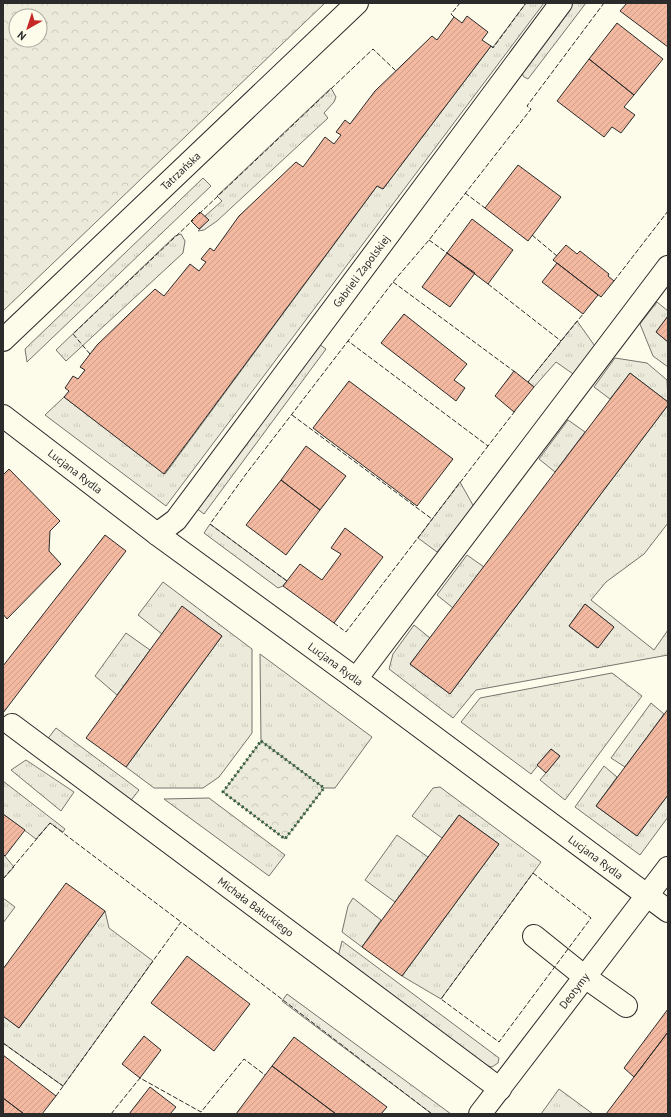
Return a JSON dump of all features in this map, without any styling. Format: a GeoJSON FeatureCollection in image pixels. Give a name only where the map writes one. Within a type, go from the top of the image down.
{"type":"FeatureCollection","features":[{"type":"Feature","properties":{"kind":"street","name":"Tatrzańska"},"geometry":{"type":"LineString","coordinates":[[3,340],[357,3]]}},
{"type":"Feature","properties":{"kind":"street","name":"Gabrieli Zapolskiej"},"geometry":{"type":"LineString","coordinates":[[157,534],[176,520],[561,3]]}},
{"type":"Feature","properties":{"kind":"street"},"geometry":{"type":"LineString","coordinates":[[356,679],[668,267]]}},
{"type":"Feature","properties":{"kind":"street","name":"Lucjana Rydla"},"geometry":{"type":"LineString","coordinates":[[3,416],[157,534],[356,679],[668,911]]}},
{"type":"Feature","properties":{"kind":"street","name":"Michała Bałuckiego"},"geometry":{"type":"LineString","coordinates":[[12,725],[500,1089]]}},
{"type":"Feature","properties":{"kind":"street","name":"Deotymy"},"geometry":{"type":"LineString","coordinates":[[480,1114],[668,868]]}},
{"type":"Feature","properties":{"kind":"street"},"geometry":{"type":"LineString","coordinates":[[534,936],[585,977],[626,1006]]}},
{"type":"Feature","properties":{"kind":"green space"},"geometry":{"type":"Polygon","coordinates":[[[3,3],[325,3],[3,311],[3,3]]]}},
{"type":"Feature","properties":{"kind":"green space"},"geometry":{"type":"Polygon","coordinates":[[[526,3],[544,3],[166,506],[45,415],[64,397],[165,474],[377,186],[383,189],[491,46],[493,47],[526,3]]]}},
{"type":"Feature","properties":{"kind":"green space"},"geometry":{"type":"Polygon","coordinates":[[[573,3],[586,3],[528,79],[524,77],[521,73],[573,3]]]}},
{"type":"Feature","properties":{"kind":"green space"},"geometry":{"type":"Polygon","coordinates":[[[331,88],[336,97],[334,102],[324,113],[328,118],[217,221],[204,230],[198,231],[208,220],[205,216],[222,201],[217,196],[331,88]]]}},
{"type":"Feature","properties":{"kind":"green space"},"geometry":{"type":"Polygon","coordinates":[[[203,178],[211,186],[27,362],[25,349],[203,178]]]}},
{"type":"Feature","properties":{"kind":"green space"},"geometry":{"type":"Polygon","coordinates":[[[181,234],[185,241],[183,253],[66,361],[56,350],[175,236],[181,234]]]}},
{"type":"Feature","properties":{"kind":"green space"},"geometry":{"type":"Polygon","coordinates":[[[657,302],[668,311],[668,316],[656,332],[668,342],[668,367],[653,356],[640,324],[657,302]]]}},
{"type":"Feature","properties":{"kind":"green space"},"geometry":{"type":"Polygon","coordinates":[[[577,321],[597,349],[576,376],[556,362],[534,387],[528,382],[577,321]]]}},
{"type":"Feature","properties":{"kind":"green space"},"geometry":{"type":"Polygon","coordinates":[[[319,344],[326,349],[204,514],[196,508],[319,344]]]}},
{"type":"Feature","properties":{"kind":"green space"},"geometry":{"type":"Polygon","coordinates":[[[615,358],[647,363],[667,380],[668,402],[630,373],[610,399],[594,387],[615,358]]]}},
{"type":"Feature","properties":{"kind":"green space"},"geometry":{"type":"Polygon","coordinates":[[[668,405],[668,523],[644,554],[606,582],[591,600],[654,650],[668,630],[668,655],[476,690],[453,718],[389,669],[393,654],[414,625],[430,638],[410,664],[450,694],[668,405]],[[585,604],[569,626],[597,648],[614,627],[585,604]]]}},
{"type":"Feature","properties":{"kind":"green space"},"geometry":{"type":"Polygon","coordinates":[[[568,420],[585,432],[555,472],[539,459],[568,420]]]}},
{"type":"Feature","properties":{"kind":"green space"},"geometry":{"type":"Polygon","coordinates":[[[460,482],[474,507],[437,552],[418,538],[460,482]]]}},
{"type":"Feature","properties":{"kind":"green space"},"geometry":{"type":"Polygon","coordinates":[[[210,524],[287,581],[283,586],[278,588],[204,533],[210,524]]]}},
{"type":"Feature","properties":{"kind":"green space"},"geometry":{"type":"Polygon","coordinates":[[[467,555],[484,567],[453,608],[437,595],[467,555]]]}},
{"type":"Feature","properties":{"kind":"green space"},"geometry":{"type":"Polygon","coordinates":[[[163,582],[252,649],[252,733],[219,777],[203,788],[154,788],[126,767],[222,636],[182,607],[162,634],[138,615],[163,582]]]}},
{"type":"Feature","properties":{"kind":"green space"},"geometry":{"type":"Polygon","coordinates":[[[126,633],[150,650],[117,695],[95,676],[126,633]]]}},
{"type":"Feature","properties":{"kind":"green space"},"geometry":{"type":"Polygon","coordinates":[[[260,654],[372,737],[335,788],[324,788],[261,741],[260,654]]]}},
{"type":"Feature","properties":{"kind":"green space"},"geometry":{"type":"Polygon","coordinates":[[[612,673],[642,696],[565,800],[540,780],[560,756],[551,749],[531,774],[461,722],[480,698],[612,673]]]}},
{"type":"Feature","properties":{"kind":"green space"},"geometry":{"type":"Polygon","coordinates":[[[651,703],[664,714],[625,767],[611,758],[651,703]]]}},
{"type":"Feature","properties":{"kind":"green space"},"geometry":{"type":"Polygon","coordinates":[[[56,728],[139,790],[129,803],[46,741],[56,728]]]}},
{"type":"Feature","properties":{"kind":"green space"},"geometry":{"type":"Polygon","coordinates":[[[261,741],[324,788],[285,839],[223,792],[261,741]]]}},
{"type":"Feature","properties":{"kind":"green space"},"geometry":{"type":"Polygon","coordinates":[[[26,760],[74,792],[61,811],[11,770],[26,760]]]}},
{"type":"Feature","properties":{"kind":"green space"},"geometry":{"type":"Polygon","coordinates":[[[604,766],[617,777],[596,806],[637,836],[668,795],[668,817],[640,855],[575,807],[604,766]]]}},
{"type":"Feature","properties":{"kind":"green space"},"geometry":{"type":"Polygon","coordinates":[[[3,781],[65,829],[63,832],[50,823],[36,839],[3,814],[3,781]]]}},
{"type":"Feature","properties":{"kind":"green space"},"geometry":{"type":"Polygon","coordinates":[[[440,787],[541,862],[441,999],[402,976],[499,844],[459,815],[442,838],[412,816],[433,788],[440,787]]]}},
{"type":"Feature","properties":{"kind":"green space"},"geometry":{"type":"Polygon","coordinates":[[[209,798],[285,855],[269,876],[164,799],[209,798]]]}},
{"type":"Feature","properties":{"kind":"green space"},"geometry":{"type":"Polygon","coordinates":[[[397,835],[428,857],[395,902],[365,880],[397,835]]]}},
{"type":"Feature","properties":{"kind":"green space"},"geometry":{"type":"Polygon","coordinates":[[[3,854],[14,867],[3,879],[3,854]]]}},
{"type":"Feature","properties":{"kind":"green space"},"geometry":{"type":"Polygon","coordinates":[[[3,898],[15,907],[3,923],[3,898]]]}},
{"type":"Feature","properties":{"kind":"green space"},"geometry":{"type":"Polygon","coordinates":[[[353,898],[381,920],[362,947],[342,932],[348,906],[353,898]]]}},
{"type":"Feature","properties":{"kind":"green space"},"geometry":{"type":"Polygon","coordinates":[[[105,911],[109,928],[153,961],[63,1086],[3,1043],[3,1016],[19,1028],[105,911]]]}},
{"type":"Feature","properties":{"kind":"green space"},"geometry":{"type":"Polygon","coordinates":[[[342,941],[499,1058],[498,1063],[492,1067],[484,1065],[338,957],[342,941]]]}},
{"type":"Feature","properties":{"kind":"green space"},"geometry":{"type":"Polygon","coordinates":[[[287,994],[451,1114],[432,1114],[282,1001],[287,994]]]}},
{"type":"Feature","properties":{"kind":"green space"},"geometry":{"type":"Polygon","coordinates":[[[559,1089],[593,1114],[541,1114],[559,1089]]]}},
{"type":"Feature","properties":{"kind":"building"},"geometry":{"type":"Polygon","coordinates":[[[627,3],[668,3],[668,47],[620,11],[627,3]]]}},
{"type":"Feature","properties":{"kind":"building"},"geometry":{"type":"Polygon","coordinates":[[[467,16],[488,32],[482,40],[491,46],[383,189],[377,186],[164,474],[64,397],[69,391],[65,388],[73,376],[78,379],[85,370],[80,367],[97,345],[155,289],[164,296],[190,264],[199,271],[206,262],[201,259],[210,248],[214,251],[239,216],[296,162],[303,167],[325,137],[334,144],[341,135],[336,132],[345,120],[350,124],[375,91],[432,36],[437,40],[454,17],[462,23],[467,16]]]}},
{"type":"Feature","properties":{"kind":"building"},"geometry":{"type":"Polygon","coordinates":[[[617,23],[663,59],[634,95],[589,59],[617,23]]]}},
{"type":"Feature","properties":{"kind":"building"},"geometry":{"type":"Polygon","coordinates":[[[589,59],[634,95],[624,107],[635,115],[621,133],[612,127],[604,137],[557,101],[589,59]]]}},
{"type":"Feature","properties":{"kind":"building"},"geometry":{"type":"Polygon","coordinates":[[[518,165],[561,197],[528,241],[485,208],[518,165]]]}},
{"type":"Feature","properties":{"kind":"building"},"geometry":{"type":"Polygon","coordinates":[[[200,212],[209,220],[199,229],[191,221],[200,212]]]}},
{"type":"Feature","properties":{"kind":"building"},"geometry":{"type":"Polygon","coordinates":[[[472,219],[513,250],[488,284],[447,253],[472,219]]]}},
{"type":"Feature","properties":{"kind":"building"},"geometry":{"type":"Polygon","coordinates":[[[566,245],[577,254],[580,251],[609,274],[608,276],[614,281],[601,297],[553,260],[566,245]]]}},
{"type":"Feature","properties":{"kind":"building"},"geometry":{"type":"Polygon","coordinates":[[[447,253],[475,273],[450,307],[422,287],[447,253]]]}},
{"type":"Feature","properties":{"kind":"building"},"geometry":{"type":"Polygon","coordinates":[[[557,263],[598,295],[583,314],[542,282],[557,263]]]}},
{"type":"Feature","properties":{"kind":"building"},"geometry":{"type":"Polygon","coordinates":[[[404,314],[467,364],[454,380],[465,388],[456,401],[381,343],[404,314]]]}},
{"type":"Feature","properties":{"kind":"building"},"geometry":{"type":"Polygon","coordinates":[[[668,316],[668,342],[656,332],[668,316]]]}},
{"type":"Feature","properties":{"kind":"building"},"geometry":{"type":"Polygon","coordinates":[[[514,371],[534,387],[514,412],[495,396],[514,371]]]}},
{"type":"Feature","properties":{"kind":"building"},"geometry":{"type":"Polygon","coordinates":[[[630,373],[668,402],[668,405],[450,694],[410,664],[630,373]]]}},
{"type":"Feature","properties":{"kind":"building"},"geometry":{"type":"Polygon","coordinates":[[[349,381],[453,459],[417,506],[313,428],[349,381]]]}},
{"type":"Feature","properties":{"kind":"building"},"geometry":{"type":"Polygon","coordinates":[[[306,446],[346,476],[320,510],[281,480],[306,446]]]}},
{"type":"Feature","properties":{"kind":"building"},"geometry":{"type":"Polygon","coordinates":[[[9,469],[60,521],[50,531],[49,551],[61,564],[7,619],[3,614],[3,475],[9,469]]]}},
{"type":"Feature","properties":{"kind":"building"},"geometry":{"type":"Polygon","coordinates":[[[281,480],[320,510],[286,555],[246,525],[281,480]]]}},
{"type":"Feature","properties":{"kind":"building"},"geometry":{"type":"Polygon","coordinates":[[[345,528],[383,557],[334,623],[283,586],[300,564],[322,580],[341,554],[331,548],[345,528]]]}},
{"type":"Feature","properties":{"kind":"building"},"geometry":{"type":"Polygon","coordinates":[[[105,535],[126,551],[3,713],[3,666],[105,535]]]}},
{"type":"Feature","properties":{"kind":"building"},"geometry":{"type":"Polygon","coordinates":[[[585,604],[614,627],[598,648],[569,626],[585,604]]]}},
{"type":"Feature","properties":{"kind":"building"},"geometry":{"type":"Polygon","coordinates":[[[182,606],[222,636],[126,767],[86,738],[182,606]]]}},
{"type":"Feature","properties":{"kind":"building"},"geometry":{"type":"Polygon","coordinates":[[[668,709],[668,795],[637,836],[596,806],[668,709]]]}},
{"type":"Feature","properties":{"kind":"building"},"geometry":{"type":"Polygon","coordinates":[[[551,749],[560,756],[546,773],[537,765],[551,749]]]}},
{"type":"Feature","properties":{"kind":"building"},"geometry":{"type":"Polygon","coordinates":[[[3,814],[25,830],[5,856],[3,854],[3,814]]]}},
{"type":"Feature","properties":{"kind":"building"},"geometry":{"type":"Polygon","coordinates":[[[459,815],[499,844],[402,976],[362,947],[459,815]]]}},
{"type":"Feature","properties":{"kind":"building"},"geometry":{"type":"Polygon","coordinates":[[[66,883],[105,911],[19,1028],[3,1016],[3,969],[66,883]]]}},
{"type":"Feature","properties":{"kind":"building"},"geometry":{"type":"Polygon","coordinates":[[[187,956],[250,1004],[214,1051],[151,1003],[187,956]]]}},
{"type":"Feature","properties":{"kind":"building"},"geometry":{"type":"Polygon","coordinates":[[[668,1009],[668,1032],[634,1077],[624,1068],[668,1009]]]}},
{"type":"Feature","properties":{"kind":"building"},"geometry":{"type":"Polygon","coordinates":[[[668,1032],[668,1114],[606,1114],[634,1077],[668,1032]]]}},
{"type":"Feature","properties":{"kind":"building"},"geometry":{"type":"Polygon","coordinates":[[[144,1036],[161,1050],[140,1078],[122,1064],[144,1036]]]}},
{"type":"Feature","properties":{"kind":"building"},"geometry":{"type":"Polygon","coordinates":[[[294,1037],[387,1107],[381,1114],[336,1114],[272,1066],[294,1037]]]}},
{"type":"Feature","properties":{"kind":"building"},"geometry":{"type":"Polygon","coordinates":[[[3,1055],[56,1096],[42,1114],[24,1114],[3,1098],[3,1055]]]}},
{"type":"Feature","properties":{"kind":"building"},"geometry":{"type":"Polygon","coordinates":[[[272,1066],[336,1114],[236,1114],[272,1066]]]}},
{"type":"Feature","properties":{"kind":"building"},"geometry":{"type":"Polygon","coordinates":[[[150,1087],[176,1107],[170,1114],[129,1114],[150,1087]]]}},
{"type":"Feature","properties":{"kind":"building"},"geometry":{"type":"Polygon","coordinates":[[[3,1098],[24,1114],[3,1114],[3,1098]]]}},
{"type":"Feature","properties":{"kind":"hedge"},"geometry":{"type":"LineString","coordinates":[[261,741],[324,788],[285,839],[223,792],[261,741]]}},
{"type":"Feature","properties":{"kind":"fence"},"geometry":{"type":"LineString","coordinates":[[454,17],[451,14],[460,3]]}},
{"type":"Feature","properties":{"kind":"fence"},"geometry":{"type":"LineString","coordinates":[[491,46],[493,48],[526,3]]}},
{"type":"Feature","properties":{"kind":"fence"},"geometry":{"type":"LineString","coordinates":[[515,411],[488,446],[348,341],[393,282],[429,240],[531,109],[527,106],[604,3]]}},
{"type":"Feature","properties":{"kind":"fence"},"geometry":{"type":"LineString","coordinates":[[199,214],[373,49],[396,71]]}},
{"type":"Feature","properties":{"kind":"fence"},"geometry":{"type":"LineString","coordinates":[[465,193],[485,208]]}},
{"type":"Feature","properties":{"kind":"fence"},"geometry":{"type":"LineString","coordinates":[[614,281],[668,211]]}},
{"type":"Feature","properties":{"kind":"fence"},"geometry":{"type":"LineString","coordinates":[[90,354],[73,334],[193,220]]}},
{"type":"Feature","properties":{"kind":"fence"},"geometry":{"type":"LineString","coordinates":[[532,235],[557,256]]}},
{"type":"Feature","properties":{"kind":"fence"},"geometry":{"type":"LineString","coordinates":[[429,240],[447,253]]}},
{"type":"Feature","properties":{"kind":"fence"},"geometry":{"type":"LineString","coordinates":[[393,282],[515,372]]}},
{"type":"Feature","properties":{"kind":"fence"},"geometry":{"type":"LineString","coordinates":[[488,284],[561,341]]}},
{"type":"Feature","properties":{"kind":"fence"},"geometry":{"type":"LineString","coordinates":[[530,384],[528,382],[583,314]]}},
{"type":"Feature","properties":{"kind":"fence"},"geometry":{"type":"LineString","coordinates":[[287,581],[210,524],[246,474],[348,341]]}},
{"type":"Feature","properties":{"kind":"fence"},"geometry":{"type":"LineString","coordinates":[[292,415],[432,519]]}},
{"type":"Feature","properties":{"kind":"fence"},"geometry":{"type":"LineString","coordinates":[[334,623],[346,632],[488,446]]}},
{"type":"Feature","properties":{"kind":"fence"},"geometry":{"type":"LineString","coordinates":[[3,879],[50,823],[181,922]]}},
{"type":"Feature","properties":{"kind":"fence"},"geometry":{"type":"LineString","coordinates":[[533,873],[591,918],[499,1042],[441,999],[533,873]]}},
{"type":"Feature","properties":{"kind":"fence"},"geometry":{"type":"LineString","coordinates":[[56,1096],[181,922],[432,1114]]}},
{"type":"Feature","properties":{"kind":"fence"},"geometry":{"type":"LineString","coordinates":[[3,1043],[63,1086]]}},
{"type":"Feature","properties":{"kind":"fence"},"geometry":{"type":"LineString","coordinates":[[111,1114],[140,1078],[201,1112],[244,1059],[265,1075]]}}]}
